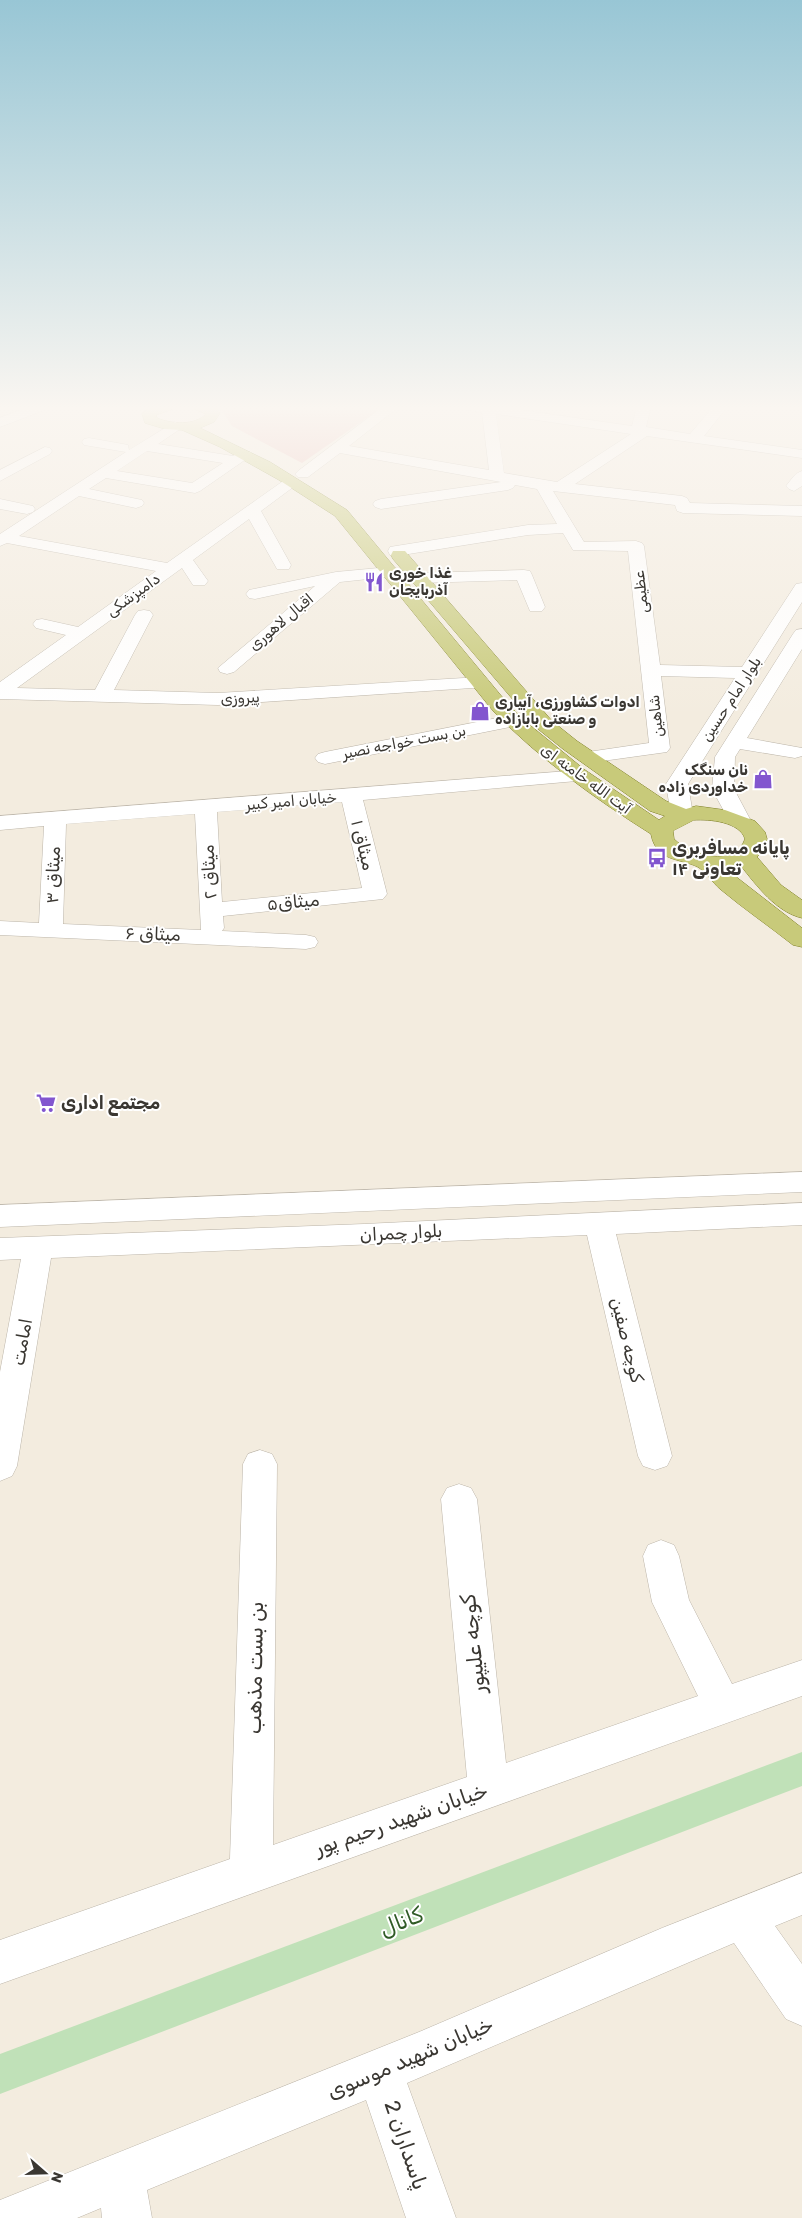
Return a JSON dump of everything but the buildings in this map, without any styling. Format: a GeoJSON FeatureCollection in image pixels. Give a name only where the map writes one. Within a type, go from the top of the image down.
{"type":"FeatureCollection","features":[{"type":"Feature","properties":{"kind":"main road","name":"آیت الله خامنه ای"},"geometry":{"type":"LineString","coordinates":[[336,510],[390,572],[513,721],[547,752],[585,767],[658,806],[682,815]]}},
{"type":"Feature","properties":{"kind":"main road","name":"آیت الله خامنه ای"},"geometry":{"type":"LineString","coordinates":[[383,536],[525,704],[585,767],[662,832]]}},
{"type":"Feature","properties":{"kind":"main road"},"geometry":{"type":"LineString","coordinates":[[711,813],[740,821],[755,836],[756,843],[752,850],[744,857],[727,862],[706,862],[692,859],[669,848],[663,840],[662,832],[665,825],[682,815],[711,813]]}},
{"type":"Feature","properties":{"kind":"main road"},"geometry":{"type":"LineString","coordinates":[[744,857],[773,890],[802,911]]}},
{"type":"Feature","properties":{"kind":"main road"},"geometry":{"type":"LineString","coordinates":[[706,862],[727,883],[802,940]]}},
{"type":"Feature","properties":{"kind":"street"},"geometry":{"type":"LineString","coordinates":[[2,535],[27,510]]}},
{"type":"Feature","properties":{"kind":"street"},"geometry":{"type":"LineString","coordinates":[[2,535],[45,510]]}},
{"type":"Feature","properties":{"kind":"street"},"geometry":{"type":"LineString","coordinates":[[252,510],[283,565]]}},
{"type":"Feature","properties":{"kind":"street","name":"دامپزشکی"},"geometry":{"type":"LineString","coordinates":[[0,691],[252,510]]}},
{"type":"Feature","properties":{"kind":"street","name":"عظیمی"},"geometry":{"type":"LineString","coordinates":[[557,510],[579,547],[636,546],[651,670]]}},
{"type":"Feature","properties":{"kind":"street"},"geometry":{"type":"LineString","coordinates":[[773,510],[802,510]]}},
{"type":"Feature","properties":{"kind":"street"},"geometry":{"type":"LineString","coordinates":[[396,551],[528,530],[568,528]]}},
{"type":"Feature","properties":{"kind":"street"},"geometry":{"type":"LineString","coordinates":[[2,535],[177,564],[200,581]]}},
{"type":"Feature","properties":{"kind":"street"},"geometry":{"type":"LineString","coordinates":[[255,594],[281,587],[336,577],[390,572]]}},
{"type":"Feature","properties":{"kind":"street"},"geometry":{"type":"LineString","coordinates":[[419,578],[524,575],[536,607]]}},
{"type":"Feature","properties":{"kind":"street","name":"اقبال لاهوری"},"geometry":{"type":"LineString","coordinates":[[227,668],[336,577]]}},
{"type":"Feature","properties":{"kind":"street","name":"بلوار امام حسین"},"geometry":{"type":"LineString","coordinates":[[682,815],[677,784],[802,588]]}},
{"type":"Feature","properties":{"kind":"street"},"geometry":{"type":"LineString","coordinates":[[101,696],[144,615]]}},
{"type":"Feature","properties":{"kind":"street"},"geometry":{"type":"LineString","coordinates":[[42,624],[82,633]]}},
{"type":"Feature","properties":{"kind":"street","name":"بلوار امام حسین"},"geometry":{"type":"LineString","coordinates":[[740,821],[723,789],[725,757],[800,643]]}},
{"type":"Feature","properties":{"kind":"street"},"geometry":{"type":"LineString","coordinates":[[651,670],[748,673]]}},
{"type":"Feature","properties":{"kind":"street","name":"شاهین"},"geometry":{"type":"LineString","coordinates":[[585,767],[660,748],[651,670]]}},
{"type":"Feature","properties":{"kind":"street","name":"پیروزی"},"geometry":{"type":"LineString","coordinates":[[0,691],[218,699],[480,683]]}},
{"type":"Feature","properties":{"kind":"street","name":"بن بست خواجه نصیر"},"geometry":{"type":"LineString","coordinates":[[325,758],[513,721]]}},
{"type":"Feature","properties":{"kind":"street"},"geometry":{"type":"LineString","coordinates":[[734,742],[795,752]]}},
{"type":"Feature","properties":{"kind":"street"},"geometry":{"type":"LineString","coordinates":[[660,748],[697,753]]}},
{"type":"Feature","properties":{"kind":"street","name":"خیابان امیر کبیر"},"geometry":{"type":"LineString","coordinates":[[0,823],[351,796],[585,767]]}},
{"type":"Feature","properties":{"kind":"street","name":"میثاق ۱"},"geometry":{"type":"LineString","coordinates":[[351,796],[376,894]]}},
{"type":"Feature","properties":{"kind":"street","name":"میثاق ۲"},"geometry":{"type":"LineString","coordinates":[[206,808],[212,937]]}},
{"type":"Feature","properties":{"kind":"street","name":"میثاق ۳"},"geometry":{"type":"LineString","coordinates":[[51,930],[55,819]]}},
{"type":"Feature","properties":{"kind":"street","name":"میثاق۵"},"geometry":{"type":"LineString","coordinates":[[211,910],[376,894]]}},
{"type":"Feature","properties":{"kind":"street","name":"میثاق ۶"},"geometry":{"type":"LineString","coordinates":[[0,928],[306,942]]}},
{"type":"Feature","properties":{"kind":"street","name":"بلوار چمران"},"geometry":{"type":"LineString","coordinates":[[0,1216],[802,1182]]}},
{"type":"Feature","properties":{"kind":"street","name":"بلوار چمران"},"geometry":{"type":"LineString","coordinates":[[0,1249],[801,1217]]}},
{"type":"Feature","properties":{"kind":"street","name":"کوچه صفین"},"geometry":{"type":"LineString","coordinates":[[599,1224],[655,1456]]}},
{"type":"Feature","properties":{"kind":"street","name":"امامت"},"geometry":{"type":"LineString","coordinates":[[0,1466],[38,1247]]}},
{"type":"Feature","properties":{"kind":"street","name":"بن بست مذهب"},"geometry":{"type":"LineString","coordinates":[[251,1872],[260,1464]]}},
{"type":"Feature","properties":{"kind":"street","name":"کوچه علیپور"},"geometry":{"type":"LineString","coordinates":[[459,1499],[488,1788]]}},
{"type":"Feature","properties":{"kind":"street"},"geometry":{"type":"LineString","coordinates":[[661,1556],[672,1602],[722,1706]]}},
{"type":"Feature","properties":{"kind":"street","name":"خیابان شهید رحیم پور"},"geometry":{"type":"LineString","coordinates":[[0,1962],[802,1678]]}},
{"type":"Feature","properties":{"kind":"street","name":"خیابان شهید موسوی"},"geometry":{"type":"LineString","coordinates":[[17,2218],[124,2197],[380,2071],[802,1894]]}},
{"type":"Feature","properties":{"kind":"street"},"geometry":{"type":"LineString","coordinates":[[743,1918],[802,2003]]}},
{"type":"Feature","properties":{"kind":"street","name":"پاسداران 2"},"geometry":{"type":"LineString","coordinates":[[380,2071],[432,2218]]}},
{"type":"Feature","properties":{"kind":"waterway","name":"کانال"},"geometry":{"type":"LineString","coordinates":[[0,2074],[802,1769]]}},
{"type":"Feature","properties":{"kind":"place","name":"غذا خوری آذربایجان"},"geometry":{"type":"Point","coordinates":[374,582]}},
{"type":"Feature","properties":{"kind":"place","name":"ادوات کشاورزی، آبیاری و صنعتی بابازاده"},"geometry":{"type":"Point","coordinates":[480,711]}},
{"type":"Feature","properties":{"kind":"place","name":"نان سنگک خداوردی زاده"},"geometry":{"type":"Point","coordinates":[763,779]}},
{"type":"Feature","properties":{"kind":"place","name":"پایانه مسافربری تعاونی ۱۴"},"geometry":{"type":"Point","coordinates":[657,858]}},
{"type":"Feature","properties":{"kind":"place","name":"مجتمع اداری"},"geometry":{"type":"Point","coordinates":[46,1103]}}]}
